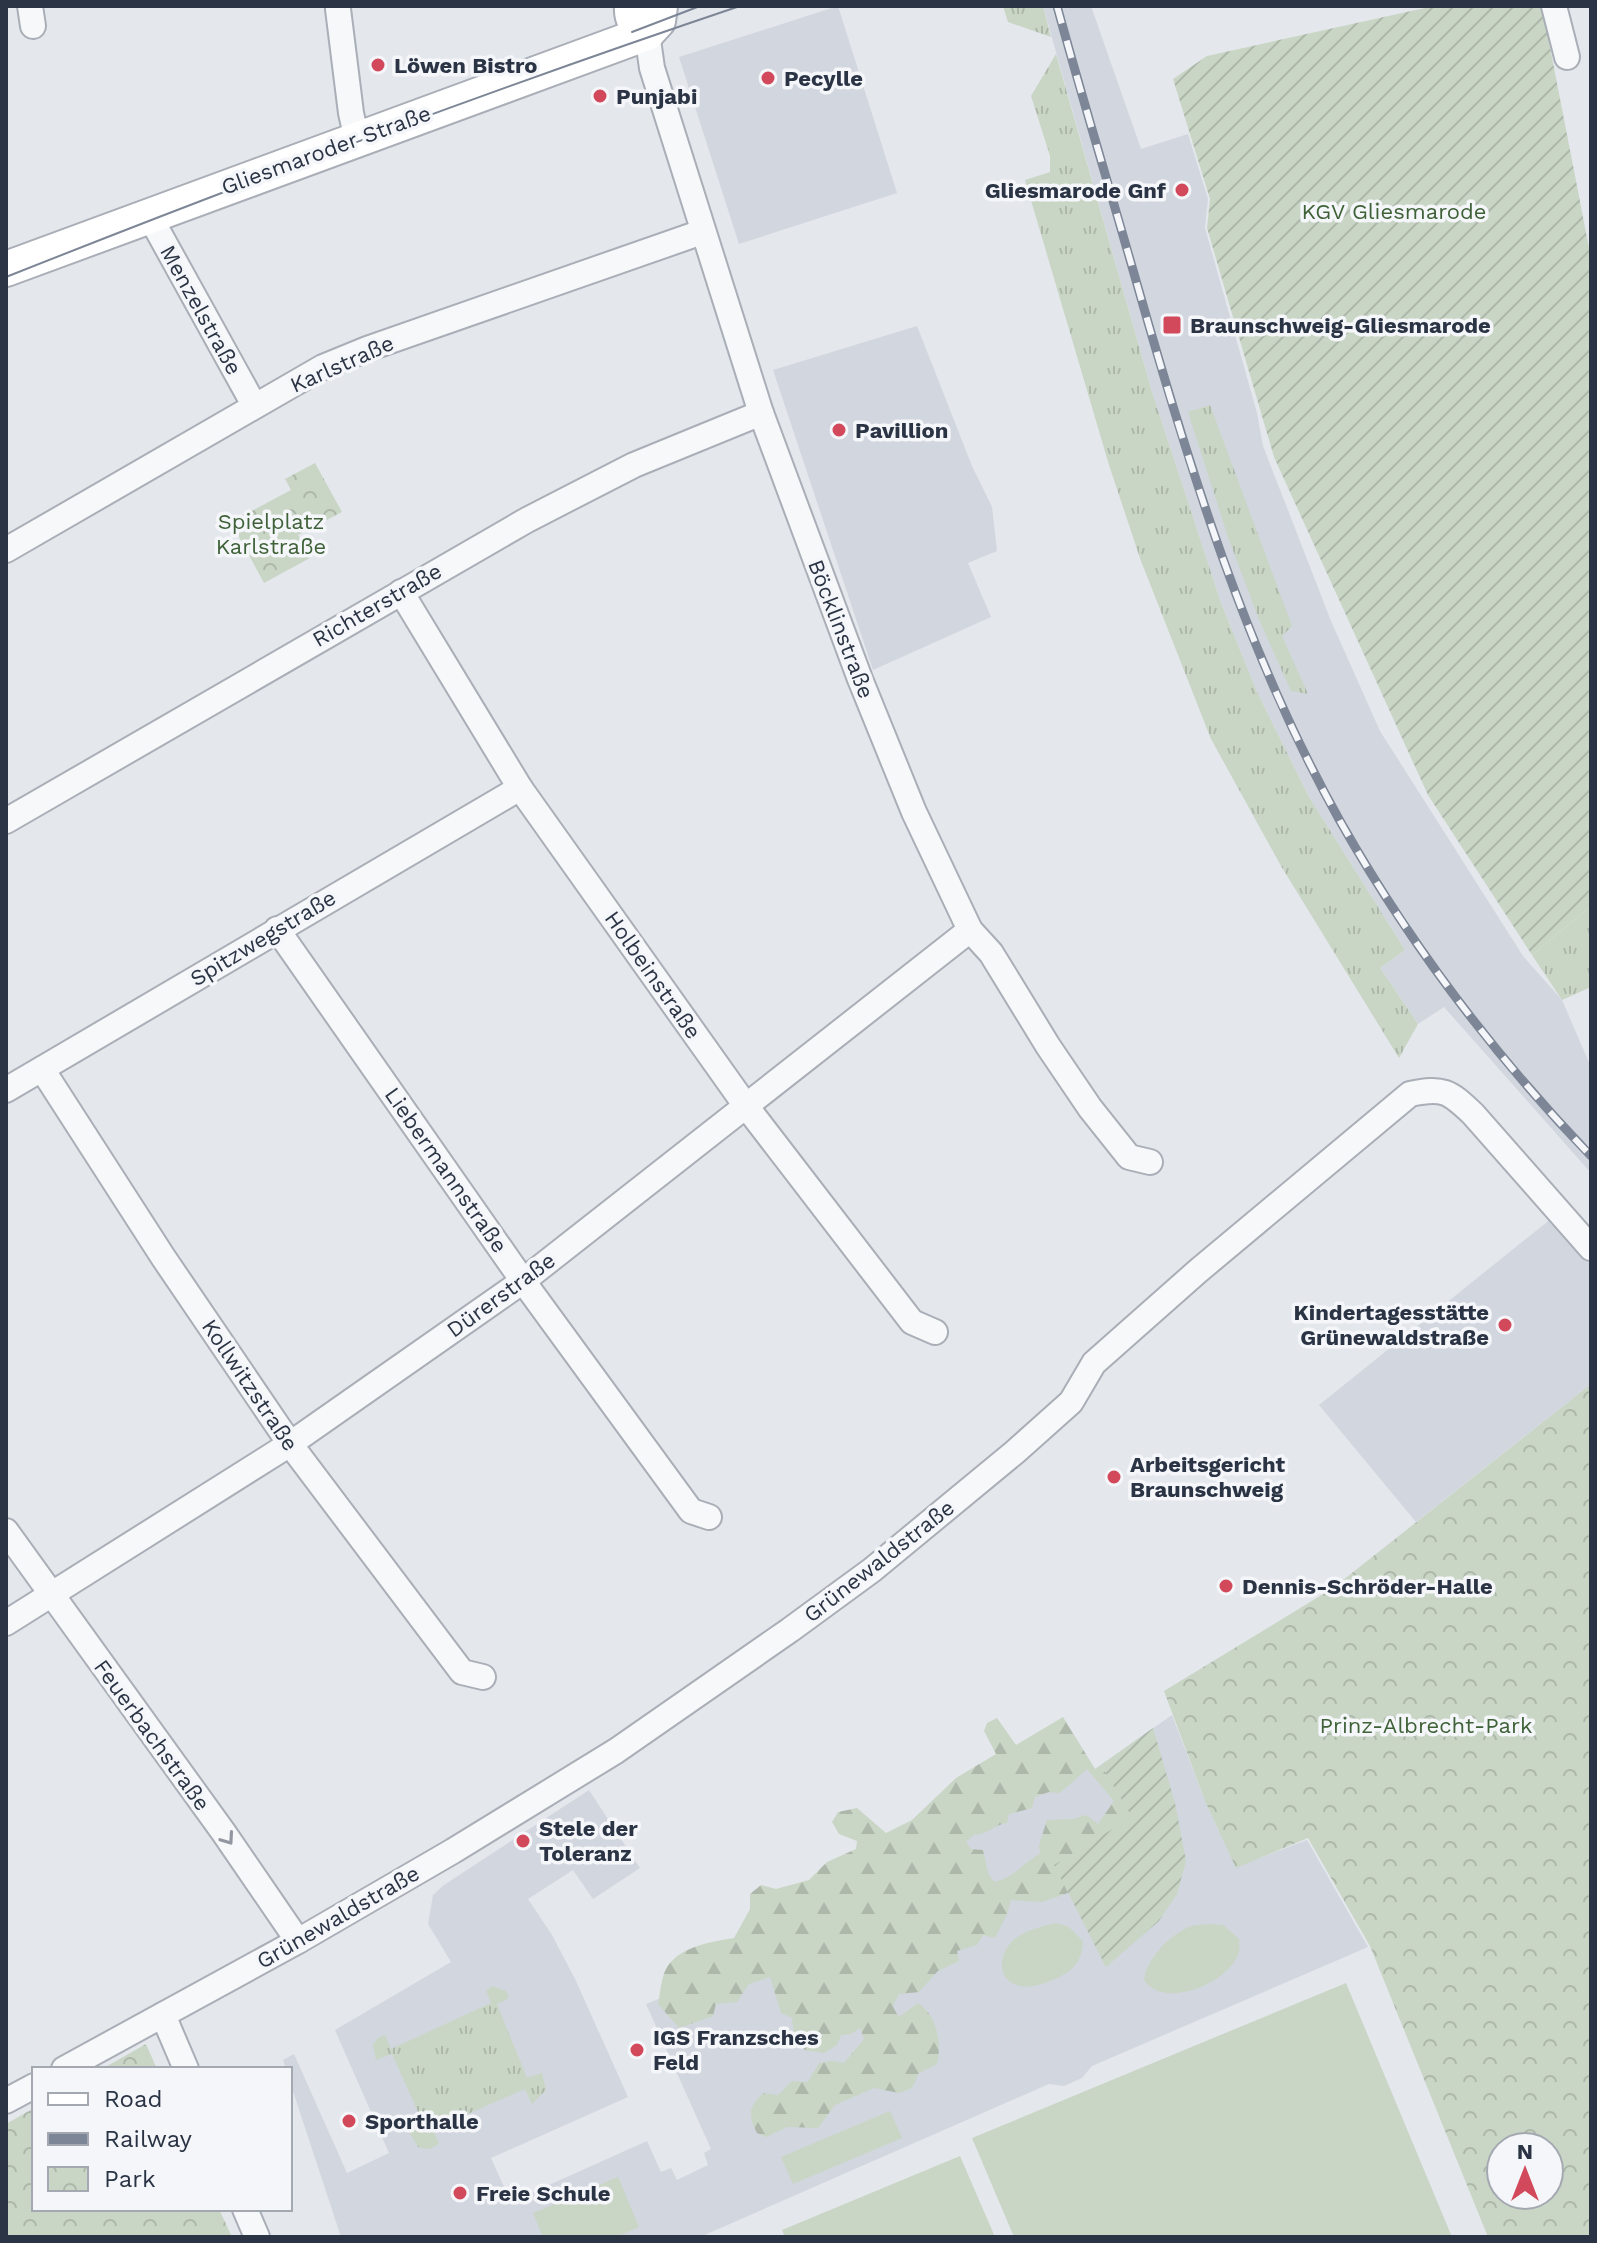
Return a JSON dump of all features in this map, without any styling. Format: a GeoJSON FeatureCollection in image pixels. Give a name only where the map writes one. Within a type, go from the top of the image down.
{"type":"FeatureCollection","features":[{"type":"Feature","properties":{"kind":"street"},"geometry":{"type":"LineString","coordinates":[[1554,6],[1567,57]]}},
{"type":"Feature","properties":{"kind":"street"},"geometry":{"type":"LineString","coordinates":[[338,9],[357,140]]}},
{"type":"Feature","properties":{"kind":"street","name":"Gliesmaroder Straße"},"geometry":{"type":"LineString","coordinates":[[6,269],[357,140],[646,15]]}},
{"type":"Feature","properties":{"kind":"street","name":"Böcklinstraße"},"geometry":{"type":"LineString","coordinates":[[646,15],[652,68],[761,413],[914,812],[970,930],[991,953],[1048,1046],[1090,1108],[1129,1157],[1150,1162]]}},
{"type":"Feature","properties":{"kind":"street","name":"Menzelstraße"},"geometry":{"type":"LineString","coordinates":[[149,215],[254,405]]}},
{"type":"Feature","properties":{"kind":"street","name":"Karlstraße"},"geometry":{"type":"LineString","coordinates":[[6,550],[323,367],[702,232]]}},
{"type":"Feature","properties":{"kind":"street","name":"Richterstraße"},"geometry":{"type":"LineString","coordinates":[[6,821],[401,592],[605,478],[697,437],[761,413]]}},
{"type":"Feature","properties":{"kind":"street","name":"Holbeinstraße"},"geometry":{"type":"LineString","coordinates":[[401,592],[520,788],[746,1106],[912,1322],[935,1332]]}},
{"type":"Feature","properties":{"kind":"street","name":"Spitzwegstraße"},"geometry":{"type":"LineString","coordinates":[[6,1090],[520,788]]}},
{"type":"Feature","properties":{"kind":"street","name":"Liebermannstraße"},"geometry":{"type":"LineString","coordinates":[[277,929],[523,1281],[691,1511],[709,1517]]}},
{"type":"Feature","properties":{"kind":"street","name":"Dürerstraße"},"geometry":{"type":"LineString","coordinates":[[6,1623],[290,1444],[523,1281],[970,930]]}},
{"type":"Feature","properties":{"kind":"street","name":"Kollwitzstraße"},"geometry":{"type":"LineString","coordinates":[[42,1069],[163,1257],[290,1444],[462,1672],[483,1677]]}},
{"type":"Feature","properties":{"kind":"street","name":"Grünewaldstraße"},"geometry":{"type":"LineString","coordinates":[[68,2067],[298,1941],[616,1751],[872,1570],[995,1470],[1071,1402],[1094,1363],[1105,1352],[1410,1094],[1433,1089],[1452,1094],[1591,1248]]}},
{"type":"Feature","properties":{"kind":"street","name":"Feuerbachstraße"},"geometry":{"type":"LineString","coordinates":[[6,1531],[298,1941]]}},
{"type":"Feature","properties":{"kind":"street"},"geometry":{"type":"LineString","coordinates":[[163,2015],[185,2067]]}},
{"type":"Feature","properties":{"kind":"street"},"geometry":{"type":"LineString","coordinates":[[6,2101],[32,2087]]}},
{"type":"Feature","properties":{"kind":"street"},"geometry":{"type":"LineString","coordinates":[[246,2211],[257,2237]]}},
{"type":"Feature","properties":{"kind":"shaded area"},"geometry":{"type":"Polygon","coordinates":[[[838,6],[897,193],[739,244],[679,57],[838,6]]]}},
{"type":"Feature","properties":{"kind":"shaded area"},"geometry":{"type":"Polygon","coordinates":[[[1043,6],[1091,6],[1141,149],[1188,134],[1208,199],[1205,228],[1257,413],[1263,446],[1331,621],[1380,731],[1523,956],[1562,1000],[1591,1067],[1591,1173],[1444,1007],[1418,1024],[1380,968],[1405,950],[1309,797],[1257,692],[1221,603],[1152,392],[1043,6]]]}},
{"type":"Feature","properties":{"kind":"shaded area"},"geometry":{"type":"Polygon","coordinates":[[[917,326],[972,466],[992,507],[997,551],[968,563],[991,617],[873,670],[773,370],[917,326]]]}},
{"type":"Feature","properties":{"kind":"shaded area","name":"Kindertagesstätte Grünewaldstraße"},"geometry":{"type":"Polygon","coordinates":[[[1552,1218],[1591,1265],[1591,1384],[1416,1522],[1319,1405],[1552,1218]]]}},
{"type":"Feature","properties":{"kind":"shaded area"},"geometry":{"type":"Polygon","coordinates":[[[1172,1715],[1205,1801],[1236,1867],[1307,1840],[1368,1947],[1092,2066],[1082,2078],[1064,2086],[1049,2084],[700,2237],[341,2237],[292,2088],[292,2067],[285,2067],[283,2060],[294,2054],[347,2173],[389,2153],[335,2030],[451,1962],[428,1924],[433,1895],[589,1790],[640,1868],[593,1899],[573,1870],[528,1899],[552,1935],[576,1981],[628,2097],[491,2158],[511,2202],[647,2141],[661,2172],[671,2168],[677,2180],[708,2165],[704,2153],[711,2149],[646,2004],[718,1975],[1069,1727],[1095,1769],[1172,1715]]]}},
{"type":"Feature","properties":{"kind":"green space"},"geometry":{"type":"Polygon","coordinates":[[[1003,6],[1043,6],[1051,37],[1008,22],[1003,6]]]}},
{"type":"Feature","properties":{"kind":"green space","name":"KGV Gliesmarode"},"geometry":{"type":"Polygon","coordinates":[[[1434,6],[1542,6],[1591,258],[1591,906],[1532,955],[1428,795],[1274,457],[1207,228],[1210,199],[1173,79],[1207,56],[1434,6]]]}},
{"type":"Feature","properties":{"kind":"green space"},"geometry":{"type":"Polygon","coordinates":[[[1056,54],[1152,392],[1221,603],[1257,692],[1309,797],[1405,950],[1380,968],[1418,1024],[1399,1058],[1281,866],[1211,739],[1141,561],[1109,465],[1025,180],[1050,172],[1050,156],[1031,96],[1056,54]]]}},
{"type":"Feature","properties":{"kind":"green space"},"geometry":{"type":"Polygon","coordinates":[[[1210,405],[1292,626],[1282,636],[1308,694],[1291,691],[1258,617],[1228,537],[1188,412],[1210,405]]]}},
{"type":"Feature","properties":{"kind":"green space","name":"Spielplatz Karlstraße"},"geometry":{"type":"Polygon","coordinates":[[[315,463],[342,512],[298,535],[310,558],[264,583],[231,522],[291,490],[285,479],[315,463]]]}},
{"type":"Feature","properties":{"kind":"green space"},"geometry":{"type":"Polygon","coordinates":[[[1591,906],[1591,987],[1562,1000],[1532,955],[1591,906]]]}},
{"type":"Feature","properties":{"kind":"green space","name":"Prinz-Albrecht-Park"},"geometry":{"type":"Polygon","coordinates":[[[1591,1384],[1591,2237],[1488,2237],[1370,1946],[1308,1838],[1236,1868],[1205,1801],[1164,1691],[1333,1588],[1591,1384]]]}},
{"type":"Feature","properties":{"kind":"green space"},"geometry":{"type":"Polygon","coordinates":[[[1063,1717],[1095,1769],[1101,1765],[1132,1817],[1055,1865],[1068,1893],[1042,1902],[1011,1900],[995,1938],[983,1935],[977,1945],[957,1951],[959,1961],[938,1971],[919,1992],[899,1994],[893,2006],[899,2017],[918,2003],[934,2022],[938,2039],[937,2064],[919,2073],[912,2088],[899,2093],[874,2088],[835,2105],[818,2128],[787,2127],[766,2137],[757,2133],[751,2111],[759,2098],[764,2093],[778,2095],[792,2081],[808,2082],[819,2063],[844,2063],[864,2039],[860,2028],[851,2034],[841,2035],[837,2045],[824,2053],[805,2050],[794,2036],[792,2018],[781,2013],[770,1977],[749,1984],[737,2002],[716,2004],[713,2016],[679,2028],[658,2004],[665,1971],[670,1963],[695,1947],[734,1938],[750,1909],[750,1894],[761,1885],[776,1889],[809,1880],[827,1862],[856,1849],[857,1841],[839,1834],[832,1822],[838,1812],[857,1808],[886,1833],[912,1820],[956,1778],[996,1754],[984,1731],[987,1723],[997,1718],[1016,1745],[1063,1717]],[[1087,1769],[1060,1793],[1049,1792],[1035,1797],[1032,1808],[1009,1814],[1007,1823],[974,1835],[966,1842],[971,1849],[983,1850],[988,1873],[994,1882],[1009,1876],[1040,1854],[1039,1845],[1047,1820],[1086,1815],[1098,1824],[1114,1801],[1087,1769]]]}},
{"type":"Feature","properties":{"kind":"green space"},"geometry":{"type":"Polygon","coordinates":[[[1153,1728],[1175,1803],[1186,1861],[1177,1894],[1159,1921],[1106,1967],[1054,1865],[1132,1817],[1101,1765],[1153,1728]]]}},
{"type":"Feature","properties":{"kind":"green space"},"geometry":{"type":"Polygon","coordinates":[[[1056,1923],[1069,1927],[1083,1941],[1081,1956],[1076,1964],[1066,1973],[1042,1984],[1020,1986],[1012,1983],[1006,1978],[1002,1965],[1010,1944],[1025,1933],[1056,1923]]]}},
{"type":"Feature","properties":{"kind":"green space"},"geometry":{"type":"Polygon","coordinates":[[[1208,1924],[1223,1925],[1239,1939],[1239,1952],[1233,1963],[1224,1973],[1196,1989],[1166,1993],[1153,1989],[1144,1980],[1154,1956],[1181,1931],[1208,1924]]]}},
{"type":"Feature","properties":{"kind":"green space"},"geometry":{"type":"Polygon","coordinates":[[[1346,1983],[1452,2237],[1014,2237],[972,2138],[1346,1983]]]}},
{"type":"Feature","properties":{"kind":"green space"},"geometry":{"type":"Polygon","coordinates":[[[493,1986],[506,1991],[509,1998],[497,2004],[527,2078],[542,2073],[546,2090],[532,2104],[525,2089],[433,2129],[439,2144],[429,2149],[418,2147],[409,2132],[424,2125],[392,2054],[376,2060],[373,2045],[385,2035],[391,2049],[491,2003],[486,1990],[493,1986]]]}},
{"type":"Feature","properties":{"kind":"green space"},"geometry":{"type":"Polygon","coordinates":[[[146,2044],[156,2067],[106,2067],[146,2044]]]}},
{"type":"Feature","properties":{"kind":"green space"},"geometry":{"type":"Polygon","coordinates":[[[32,2109],[32,2211],[220,2211],[232,2237],[6,2237],[6,2124],[32,2109]]]}},
{"type":"Feature","properties":{"kind":"green space"},"geometry":{"type":"Polygon","coordinates":[[[890,2111],[902,2138],[793,2184],[781,2157],[890,2111]]]}},
{"type":"Feature","properties":{"kind":"green space"},"geometry":{"type":"Polygon","coordinates":[[[960,2156],[995,2237],[785,2237],[782,2230],[960,2156]]]}},
{"type":"Feature","properties":{"kind":"green space"},"geometry":{"type":"Polygon","coordinates":[[[618,2177],[639,2227],[616,2237],[543,2237],[533,2213],[618,2177]]]}},
{"type":"Feature","properties":{"kind":"tram line"},"geometry":{"type":"LineString","coordinates":[[632,32],[700,6]]}},
{"type":"Feature","properties":{"kind":"tram line"},"geometry":{"type":"LineString","coordinates":[[6,277],[371,137],[740,6]]}},
{"type":"Feature","properties":{"kind":"railway"},"geometry":{"type":"LineString","coordinates":[[1057,6],[1179,427],[1224,562],[1277,694],[1340,821],[1424,954],[1487,1038],[1591,1156]]}},
{"type":"Feature","properties":{"kind":"place","name":"Löwen Bistro"},"geometry":{"type":"Point","coordinates":[378,65]}},
{"type":"Feature","properties":{"kind":"place","name":"Pecylle"},"geometry":{"type":"Point","coordinates":[768,78]}},
{"type":"Feature","properties":{"kind":"place","name":"Punjabi"},"geometry":{"type":"Point","coordinates":[600,96]}},
{"type":"Feature","properties":{"kind":"place","name":"Gliesmarode Gnf"},"geometry":{"type":"Point","coordinates":[1182,190]}},
{"type":"Feature","properties":{"kind":"place","name":"Braunschweig-Gliesmarode"},"geometry":{"type":"Point","coordinates":[1172,325]}},
{"type":"Feature","properties":{"kind":"place","name":"Pavillion"},"geometry":{"type":"Point","coordinates":[839,430]}},
{"type":"Feature","properties":{"kind":"place","name":"Kindertagesstätte Grünewaldstraße"},"geometry":{"type":"Point","coordinates":[1505,1325]}},
{"type":"Feature","properties":{"kind":"place","name":"Arbeitsgericht Braunschweig"},"geometry":{"type":"Point","coordinates":[1114,1477]}},
{"type":"Feature","properties":{"kind":"place","name":"Dennis-Schröder-Halle"},"geometry":{"type":"Point","coordinates":[1226,1586]}},
{"type":"Feature","properties":{"kind":"place","name":"Stele der Toleranz"},"geometry":{"type":"Point","coordinates":[523,1841]}},
{"type":"Feature","properties":{"kind":"place","name":"IGS Franzsches Feld"},"geometry":{"type":"Point","coordinates":[637,2050]}},
{"type":"Feature","properties":{"kind":"place","name":"Sporthalle"},"geometry":{"type":"Point","coordinates":[349,2121]}},
{"type":"Feature","properties":{"kind":"place","name":"Freie Schule"},"geometry":{"type":"Point","coordinates":[460,2193]}}]}
